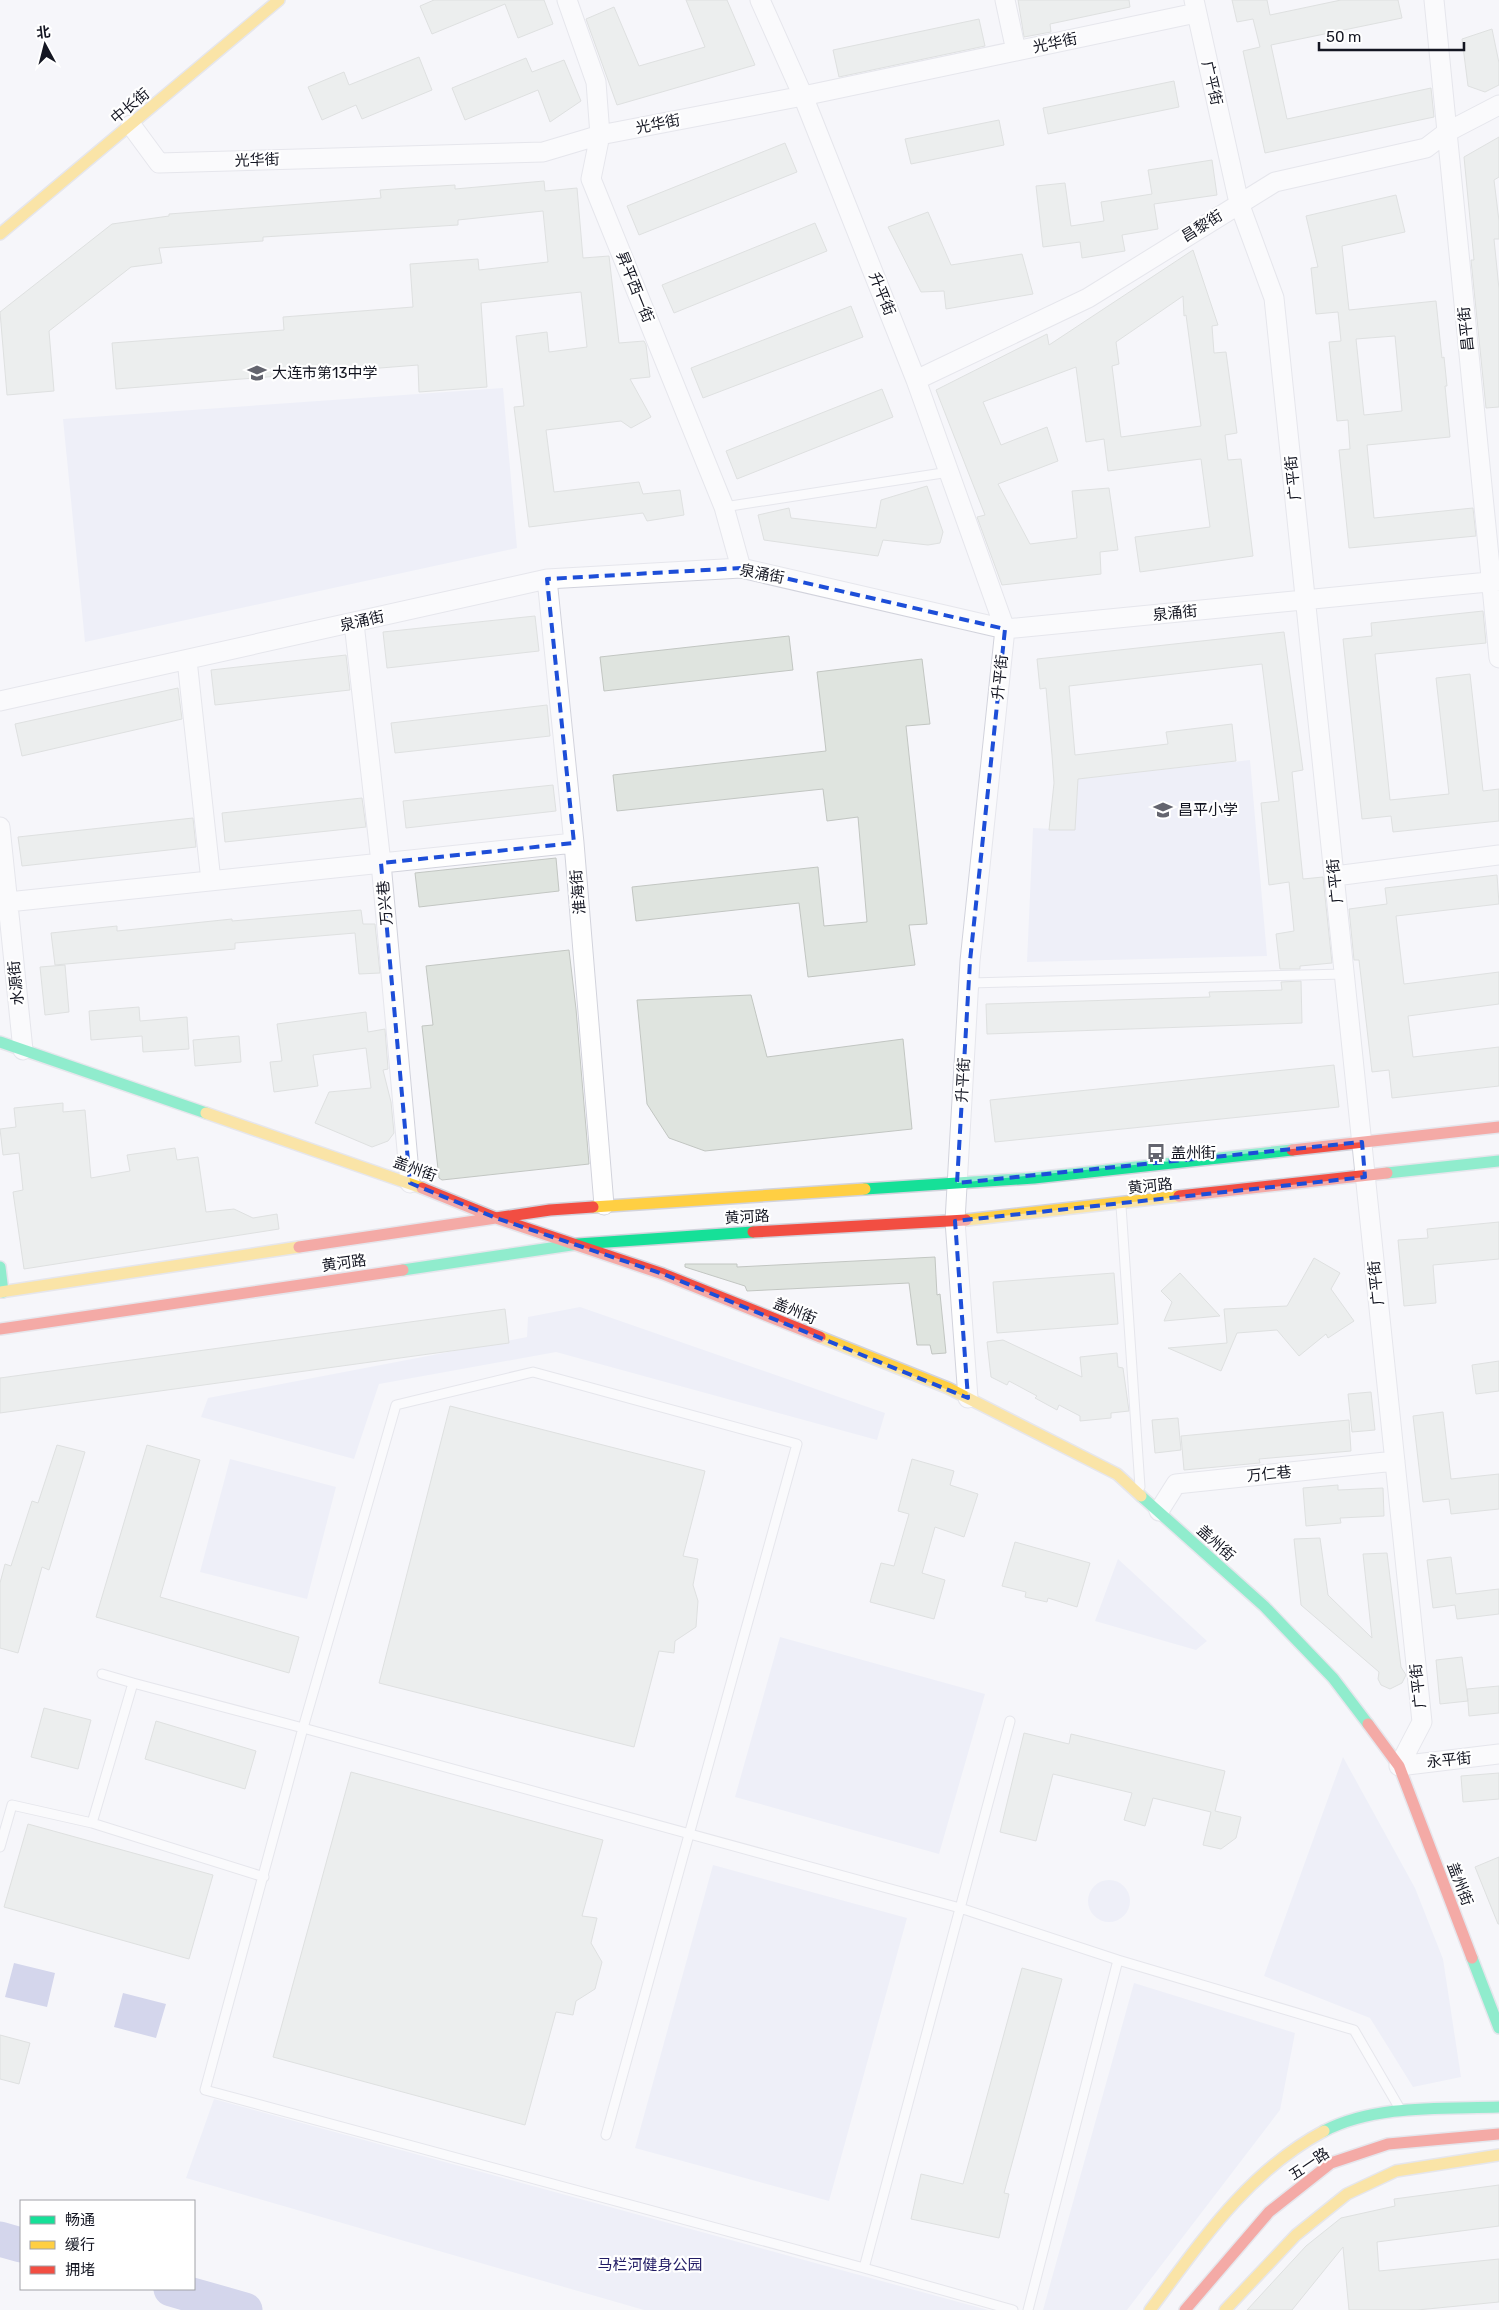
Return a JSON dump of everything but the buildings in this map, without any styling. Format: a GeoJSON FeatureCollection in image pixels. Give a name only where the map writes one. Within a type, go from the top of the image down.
{"type":"FeatureCollection","features":[{"type":"Feature","properties":{"kind":"main road","name":"中长街"},"geometry":{"type":"LineString","coordinates":[[0,234],[279,0]]}},
{"type":"Feature","properties":{"kind":"main road","name":"盖州街"},"geometry":{"type":"LineString","coordinates":[[0,1042],[410,1183],[496,1218],[578,1244],[737,1304],[948,1388],[1117,1474],[1264,1606],[1333,1678],[1399,1766],[1499,2028]]}},
{"type":"Feature","properties":{"kind":"main road","name":"黄河路"},"geometry":{"type":"LineString","coordinates":[[1,1292],[496,1218],[604,1205],[1054,1176],[1499,1126]]}},
{"type":"Feature","properties":{"kind":"main road","name":"黄河路"},"geometry":{"type":"LineString","coordinates":[[0,1329],[578,1244],[692,1235],[955,1222],[1499,1161]]}},
{"type":"Feature","properties":{"kind":"main road"},"geometry":{"type":"LineString","coordinates":[[0,1267],[1,1292]]}},
{"type":"Feature","properties":{"kind":"main road"},"geometry":{"type":"LineString","coordinates":[[1150,2310],[1240,2194],[1290,2151],[1331,2128],[1364,2118],[1402,2111],[1499,2107]]}},
{"type":"Feature","properties":{"kind":"main road","name":"五一路"},"geometry":{"type":"LineString","coordinates":[[1185,2310],[1269,2212],[1331,2163],[1388,2144],[1499,2134]]}},
{"type":"Feature","properties":{"kind":"main road"},"geometry":{"type":"LineString","coordinates":[[1225,2310],[1296,2235],[1347,2194],[1396,2171],[1499,2155]]}},
{"type":"Feature","properties":{"kind":"street","name":"昇平西一街"},"geometry":{"type":"LineString","coordinates":[[567,0],[596,82],[600,135],[591,179],[724,507],[741,568]]}},
{"type":"Feature","properties":{"kind":"street","name":"升平街"},"geometry":{"type":"LineString","coordinates":[[760,0],[803,96],[916,380],[1005,629],[969,983],[955,1222],[968,1398]]}},
{"type":"Feature","properties":{"kind":"street"},"geometry":{"type":"LineString","coordinates":[[1005,0],[1016,51]]}},
{"type":"Feature","properties":{"kind":"street","name":"昌平街"},"geometry":{"type":"LineString","coordinates":[[1434,0],[1495,581],[1499,658]]}},
{"type":"Feature","properties":{"kind":"street","name":"光华街"},"geometry":{"type":"LineString","coordinates":[[131,125],[159,163],[543,152],[600,135],[803,96],[1016,51],[1195,7]]}},
{"type":"Feature","properties":{"kind":"street","name":"广平街"},"geometry":{"type":"LineString","coordinates":[[1195,7],[1239,203],[1274,298],[1346,974],[1365,1177],[1422,1722],[1399,1766]]}},
{"type":"Feature","properties":{"kind":"street","name":"昌黎街"},"geometry":{"type":"LineString","coordinates":[[916,380],[1088,298],[1275,182],[1426,148],[1447,132],[1499,105]]}},
{"type":"Feature","properties":{"kind":"street","name":"泉涌街"},"geometry":{"type":"LineString","coordinates":[[0,701],[547,580],[741,568],[1005,629],[1495,581]]}},
{"type":"Feature","properties":{"kind":"street","name":"淮海街"},"geometry":{"type":"LineString","coordinates":[[547,580],[574,843],[604,1205]]}},
{"type":"Feature","properties":{"kind":"street","name":"万兴巷"},"geometry":{"type":"LineString","coordinates":[[354,623],[381,863],[410,1183]]}},
{"type":"Feature","properties":{"kind":"street"},"geometry":{"type":"LineString","coordinates":[[187,660],[211,881]]}},
{"type":"Feature","properties":{"kind":"street","name":"水源街"},"geometry":{"type":"LineString","coordinates":[[0,827],[23,1050]]}},
{"type":"Feature","properties":{"kind":"street"},"geometry":{"type":"LineString","coordinates":[[8,902],[574,843]]}},
{"type":"Feature","properties":{"kind":"street"},"geometry":{"type":"LineString","coordinates":[[1335,876],[1499,855]]}},
{"type":"Feature","properties":{"kind":"street","name":"万仁巷"},"geometry":{"type":"LineString","coordinates":[[1159,1511],[1176,1484],[1395,1461]]}},
{"type":"Feature","properties":{"kind":"street","name":"永平街"},"geometry":{"type":"LineString","coordinates":[[1399,1766],[1499,1754]]}},
{"type":"Feature","properties":{"kind":"lane"},"geometry":{"type":"LineString","coordinates":[[724,507],[949,472]]}},
{"type":"Feature","properties":{"kind":"lane"},"geometry":{"type":"LineString","coordinates":[[969,983],[1346,974]]}},
{"type":"Feature","properties":{"kind":"lane"},"geometry":{"type":"LineString","coordinates":[[1121,1204],[1140,1495]]}},
{"type":"Feature","properties":{"kind":"lane"},"geometry":{"type":"LineString","coordinates":[[606,2135],[797,1444],[533,1372],[396,1405],[303,1728],[205,2090],[1013,2310]]}},
{"type":"Feature","properties":{"kind":"lane"},"geometry":{"type":"LineString","coordinates":[[102,1674],[960,1908],[1118,1960],[1354,2030],[1402,2111]]}},
{"type":"Feature","properties":{"kind":"lane"},"geometry":{"type":"LineString","coordinates":[[92,1823],[133,1683]]}},
{"type":"Feature","properties":{"kind":"lane"},"geometry":{"type":"LineString","coordinates":[[864,2268],[1010,1721]]}},
{"type":"Feature","properties":{"kind":"lane"},"geometry":{"type":"LineString","coordinates":[[0,1847],[12,1805],[92,1823],[264,1877]]}},
{"type":"Feature","properties":{"kind":"lane"},"geometry":{"type":"LineString","coordinates":[[1028,2310],[1118,1960]]}},
{"type":"Feature","properties":{"kind":"highlighted area"},"geometry":{"type":"Polygon","coordinates":[[[741,568],[1005,629],[970,961],[957,1183],[1362,1142],[1365,1177],[955,1221],[968,1398],[663,1274],[496,1218],[410,1183],[381,863],[574,843],[547,579],[741,568]]]}},
{"type":"Feature","properties":{"kind":"green space"},"geometry":{"type":"Polygon","coordinates":[[[503,388],[517,548],[85,642],[63,419],[503,388]]]}},
{"type":"Feature","properties":{"kind":"green space"},"geometry":{"type":"Polygon","coordinates":[[[1250,760],[1267,956],[1027,962],[1033,828],[1075,830],[1078,779],[1250,760]]]}},
{"type":"Feature","properties":{"kind":"green space"},"geometry":{"type":"Polygon","coordinates":[[[580,1307],[885,1413],[877,1440],[556,1352],[379,1384],[354,1459],[201,1417],[208,1398],[527,1337],[528,1317],[580,1307]]]}},
{"type":"Feature","properties":{"kind":"green space"},"geometry":{"type":"Polygon","coordinates":[[[230,1459],[336,1487],[307,1599],[200,1572],[230,1459]]]}},
{"type":"Feature","properties":{"kind":"green space"},"geometry":{"type":"Polygon","coordinates":[[[1118,1559],[1207,1641],[1196,1650],[1095,1621],[1118,1559]]]}},
{"type":"Feature","properties":{"kind":"green space"},"geometry":{"type":"Polygon","coordinates":[[[780,1637],[985,1694],[939,1854],[735,1797],[780,1637]]]}},
{"type":"Feature","properties":{"kind":"green space"},"geometry":{"type":"Polygon","coordinates":[[[1343,1757],[1415,1888],[1443,1959],[1461,2077],[1413,2087],[1370,2018],[1264,1976],[1343,1757]]]}},
{"type":"Feature","properties":{"kind":"green space"},"geometry":{"type":"Polygon","coordinates":[[[713,1865],[907,1918],[829,2201],[635,2148],[713,1865]]]}},
{"type":"Feature","properties":{"kind":"green space"},"geometry":{"type":"Polygon","coordinates":[[[1113,1880],[1121,1883],[1127,1889],[1130,1901],[1127,1913],[1121,1919],[1105,1922],[1097,1919],[1091,1913],[1088,1897],[1091,1889],[1097,1883],[1113,1880]]]}},
{"type":"Feature","properties":{"kind":"green space"},"geometry":{"type":"Polygon","coordinates":[[[1134,1983],[1295,2033],[1280,2110],[1127,2310],[1043,2310],[1134,1983]]]}},
{"type":"Feature","properties":{"kind":"green space","name":"马栏河健身公园"},"geometry":{"type":"Polygon","coordinates":[[[214,2099],[988,2310],[644,2310],[186,2178],[214,2099]]]}},
{"type":"Feature","properties":{"kind":"water"},"geometry":{"type":"Polygon","coordinates":[[[14,1963],[55,1973],[47,2007],[5,1997],[14,1963]]]}},
{"type":"Feature","properties":{"kind":"water"},"geometry":{"type":"Polygon","coordinates":[[[123,1993],[166,2004],[156,2038],[114,2027],[123,1993]]]}},
{"type":"Feature","properties":{"kind":"waterway"},"geometry":{"type":"LineString","coordinates":[[0,2239],[20,2245]]}},
{"type":"Feature","properties":{"kind":"waterway"},"geometry":{"type":"LineString","coordinates":[[175,2290],[245,2310]]}},
{"type":"Feature","properties":{"kind":"traffic: fast"},"geometry":{"type":"LineString","coordinates":[[0,1042],[206,1113]]}},
{"type":"Feature","properties":{"kind":"traffic: fast"},"geometry":{"type":"LineString","coordinates":[[865,1189],[1034,1178],[1292,1150]]}},
{"type":"Feature","properties":{"kind":"traffic: fast"},"geometry":{"type":"LineString","coordinates":[[1387,1173],[1499,1161]]}},
{"type":"Feature","properties":{"kind":"traffic: fast"},"geometry":{"type":"LineString","coordinates":[[403,1270],[578,1244],[753,1232]]}},
{"type":"Feature","properties":{"kind":"traffic: fast"},"geometry":{"type":"LineString","coordinates":[[0,1267],[3,1292]]}},
{"type":"Feature","properties":{"kind":"traffic: fast"},"geometry":{"type":"LineString","coordinates":[[1141,1496],[1264,1606],[1333,1678],[1368,1724]]}},
{"type":"Feature","properties":{"kind":"traffic: fast"},"geometry":{"type":"LineString","coordinates":[[1472,1958],[1499,2028]]}},
{"type":"Feature","properties":{"kind":"traffic: fast"},"geometry":{"type":"LineString","coordinates":[[1324,2131],[1344,2122],[1387,2112],[1433,2108],[1499,2107]]}},
{"type":"Feature","properties":{"kind":"traffic: slow"},"geometry":{"type":"LineString","coordinates":[[0,234],[279,0]]}},
{"type":"Feature","properties":{"kind":"traffic: slow"},"geometry":{"type":"LineString","coordinates":[[206,1113],[422,1188]]}},
{"type":"Feature","properties":{"kind":"traffic: slow"},"geometry":{"type":"LineString","coordinates":[[593,1207],[865,1189]]}},
{"type":"Feature","properties":{"kind":"traffic: slow"},"geometry":{"type":"LineString","coordinates":[[966,1220],[1179,1196]]}},
{"type":"Feature","properties":{"kind":"traffic: slow"},"geometry":{"type":"LineString","coordinates":[[0,1292],[299,1247]]}},
{"type":"Feature","properties":{"kind":"traffic: slow"},"geometry":{"type":"LineString","coordinates":[[820,1337],[948,1388],[1117,1474],[1141,1496]]}},
{"type":"Feature","properties":{"kind":"traffic: slow"},"geometry":{"type":"LineString","coordinates":[[1150,2310],[1227,2210],[1272,2167],[1324,2131]]}},
{"type":"Feature","properties":{"kind":"traffic: slow"},"geometry":{"type":"LineString","coordinates":[[1225,2310],[1296,2235],[1347,2194],[1396,2171],[1499,2155]]}},
{"type":"Feature","properties":{"kind":"traffic: jam"},"geometry":{"type":"LineString","coordinates":[[1292,1150],[1499,1127]]}},
{"type":"Feature","properties":{"kind":"traffic: jam"},"geometry":{"type":"LineString","coordinates":[[1179,1196],[1387,1173]]}},
{"type":"Feature","properties":{"kind":"traffic: jam"},"geometry":{"type":"LineString","coordinates":[[422,1188],[496,1218],[663,1274],[820,1337]]}},
{"type":"Feature","properties":{"kind":"traffic: jam"},"geometry":{"type":"LineString","coordinates":[[299,1247],[550,1210],[593,1207]]}},
{"type":"Feature","properties":{"kind":"traffic: jam"},"geometry":{"type":"LineString","coordinates":[[753,1232],[966,1220]]}},
{"type":"Feature","properties":{"kind":"traffic: jam"},"geometry":{"type":"LineString","coordinates":[[0,1329],[403,1270]]}},
{"type":"Feature","properties":{"kind":"traffic: jam"},"geometry":{"type":"LineString","coordinates":[[1368,1724],[1399,1766],[1472,1958]]}},
{"type":"Feature","properties":{"kind":"traffic: jam"},"geometry":{"type":"LineString","coordinates":[[1185,2310],[1269,2212],[1331,2163],[1388,2144],[1499,2134]]}},
{"type":"Feature","properties":{"kind":"place","name":"大连市第13中学"},"geometry":{"type":"Point","coordinates":[257,373]}},
{"type":"Feature","properties":{"kind":"place","name":"昌平小学"},"geometry":{"type":"Point","coordinates":[1163,810]}},
{"type":"Feature","properties":{"kind":"place","name":"盖州街"},"geometry":{"type":"Point","coordinates":[1156,1153]}}]}
